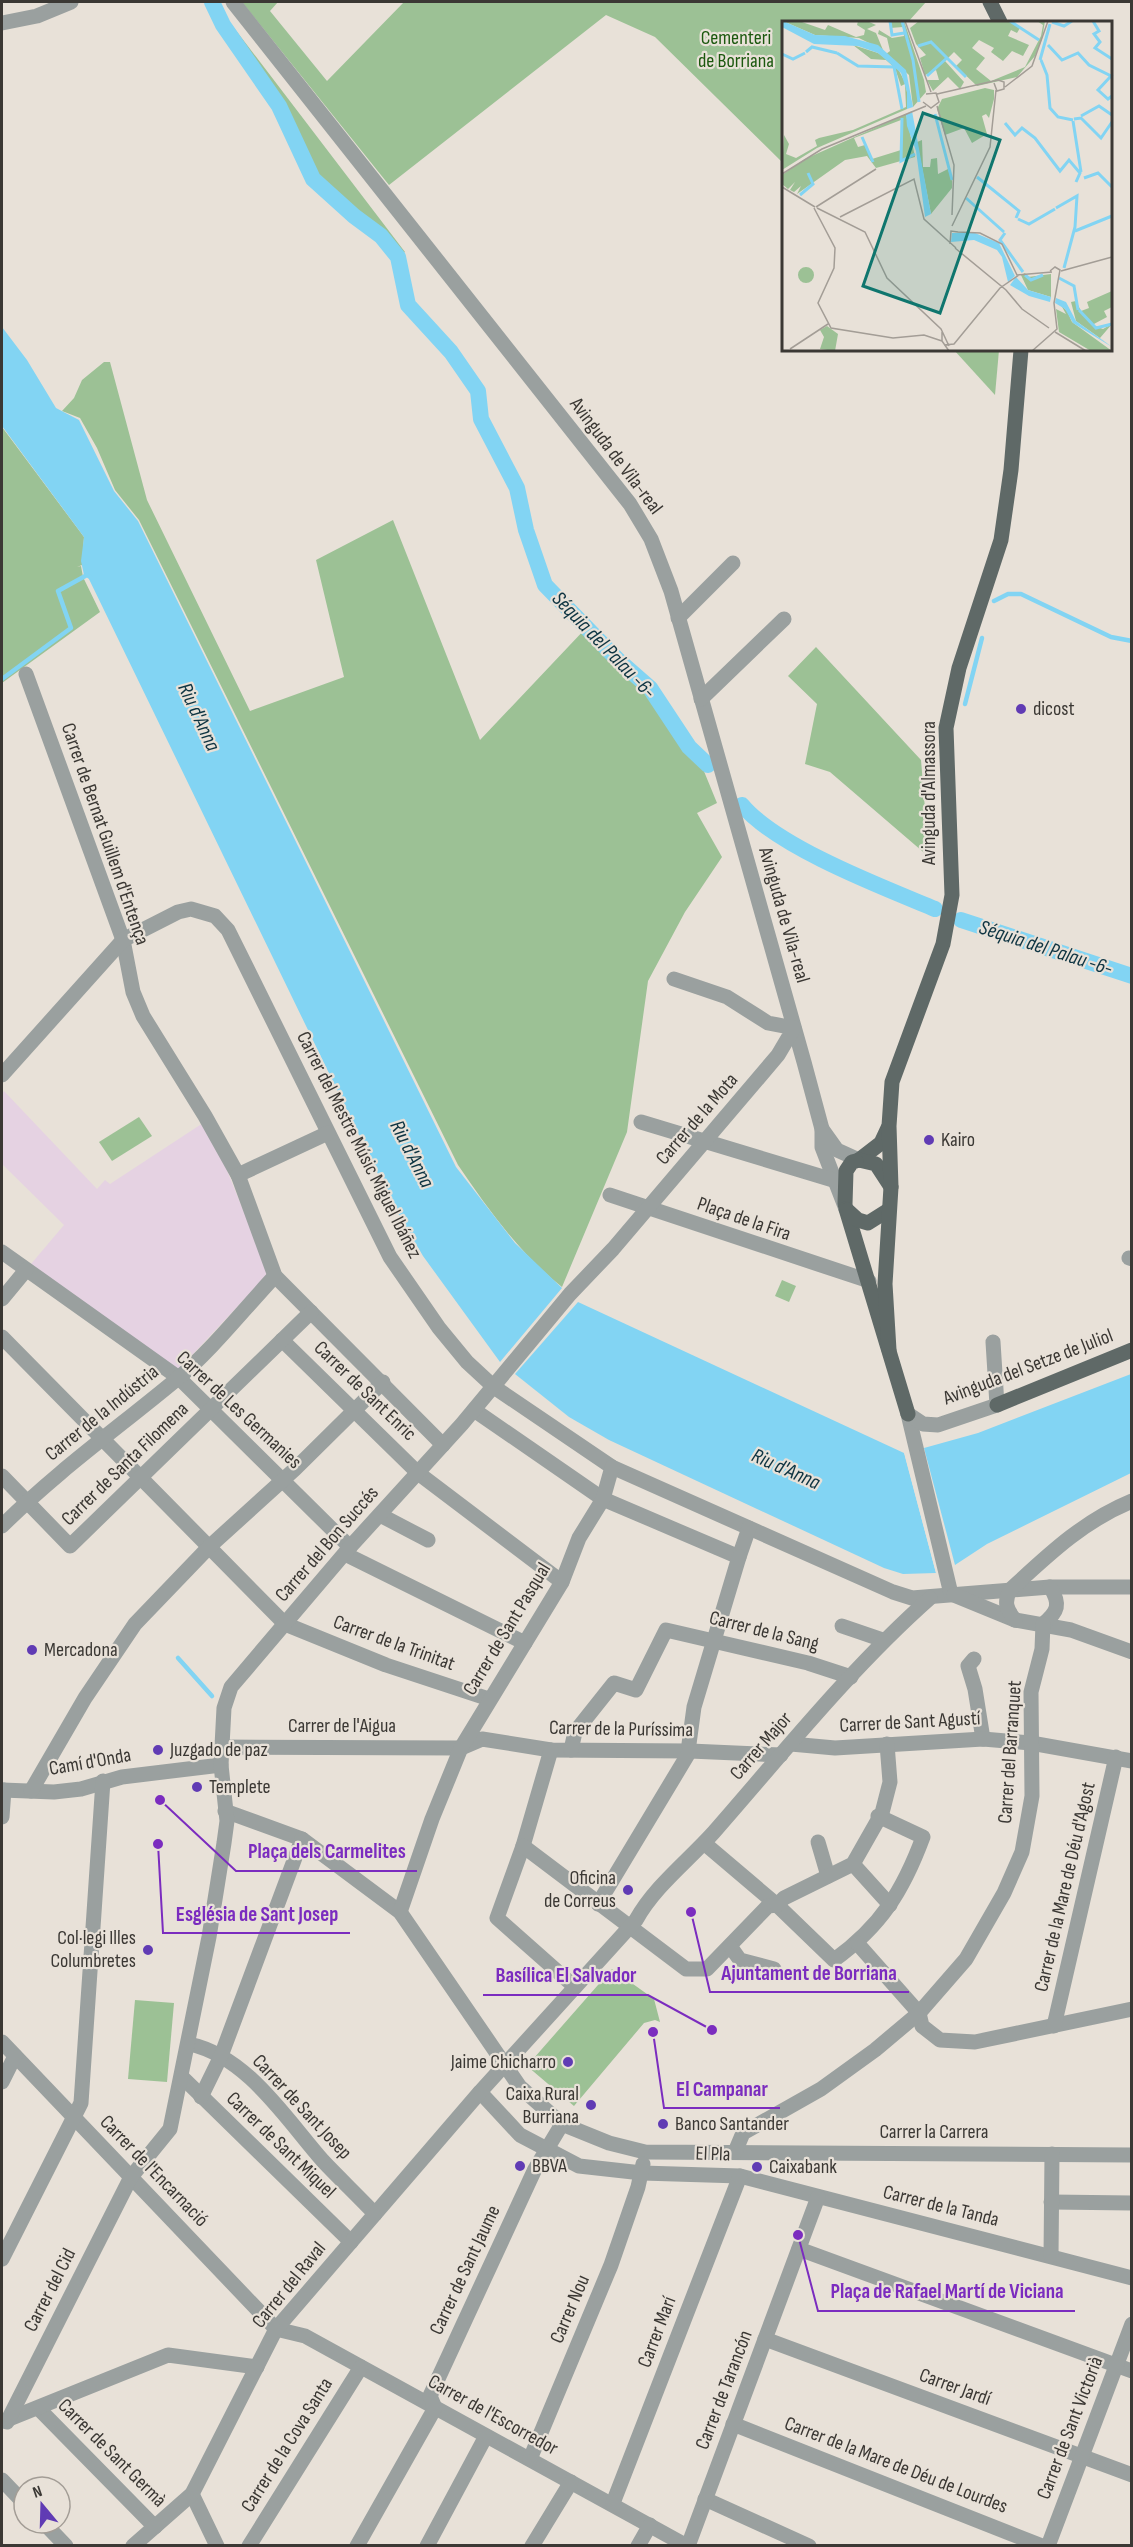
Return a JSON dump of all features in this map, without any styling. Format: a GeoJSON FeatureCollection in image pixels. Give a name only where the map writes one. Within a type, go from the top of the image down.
{"type":"FeatureCollection","features":[{"type":"Feature","properties":{"kind":"main road"},"geometry":{"type":"LineString","coordinates":[[990,2],[1000,21]]}},
{"type":"Feature","properties":{"kind":"main road","name":"Avinguda d'Almassora"},"geometry":{"type":"LineString","coordinates":[[877,1283],[891,1187],[889,1126],[892,1082],[943,944],[950,905],[946,728],[959,668],[1001,540],[1011,470],[1021,351]]}},
{"type":"Feature","properties":{"kind":"main road"},"geometry":{"type":"LineString","coordinates":[[858,1161],[881,1143],[889,1126]]}},
{"type":"Feature","properties":{"kind":"main road","name":"Avinguda de Vila-real"},"geometry":{"type":"LineString","coordinates":[[877,1283],[846,1207],[846,1171],[852,1162],[876,1164],[891,1187]]}},
{"type":"Feature","properties":{"kind":"main road"},"geometry":{"type":"LineString","coordinates":[[846,1207],[858,1220],[868,1223],[888,1211]]}},
{"type":"Feature","properties":{"kind":"main road"},"geometry":{"type":"LineString","coordinates":[[877,1283],[889,1350],[908,1414]]}},
{"type":"Feature","properties":{"kind":"main road","name":"Avinguda del Setze de Juliol"},"geometry":{"type":"LineString","coordinates":[[997,1405],[1131,1350]]}},
{"type":"Feature","properties":{"kind":"street"},"geometry":{"type":"LineString","coordinates":[[2,23],[37,16],[71,2]]}},
{"type":"Feature","properties":{"kind":"street","name":"Avinguda de Vila-real"},"geometry":{"type":"LineString","coordinates":[[233,2],[630,504],[651,539],[678,618],[804,1062],[822,1129],[822,1147],[833,1180],[846,1207]]}},
{"type":"Feature","properties":{"kind":"street"},"geometry":{"type":"LineString","coordinates":[[678,618],[733,563]]}},
{"type":"Feature","properties":{"kind":"street"},"geometry":{"type":"LineString","coordinates":[[701,699],[784,620]]}},
{"type":"Feature","properties":{"kind":"street","name":"Carrer de Bernat Guillem d'Entença"},"geometry":{"type":"LineString","coordinates":[[26,674],[123,940],[133,992],[143,1016],[206,1116],[238,1174],[275,1276],[383,1382],[443,1445]]}},
{"type":"Feature","properties":{"kind":"street","name":"Carrer del Mestre Músic Miguel Ibáñez"},"geometry":{"type":"LineString","coordinates":[[123,940],[178,912],[190,909],[205,911],[214,916],[228,930],[390,1257],[439,1328],[467,1362],[494,1387],[612,1467],[892,1593],[912,1598],[930,1598]]}},
{"type":"Feature","properties":{"kind":"street"},"geometry":{"type":"LineString","coordinates":[[2,1075],[123,940]]}},
{"type":"Feature","properties":{"kind":"street"},"geometry":{"type":"LineString","coordinates":[[674,978],[727,997],[768,1023],[794,1028]]}},
{"type":"Feature","properties":{"kind":"street","name":"Carrer de la Mota"},"geometry":{"type":"LineString","coordinates":[[647,1209],[778,1056],[794,1028]]}},
{"type":"Feature","properties":{"kind":"street"},"geometry":{"type":"LineString","coordinates":[[778,1056],[804,1062]]}},
{"type":"Feature","properties":{"kind":"street"},"geometry":{"type":"LineString","coordinates":[[641,1122],[833,1180]]}},
{"type":"Feature","properties":{"kind":"street","name":"Avinguda de Vila-real"},"geometry":{"type":"LineString","coordinates":[[822,1129],[837,1150],[858,1161]]}},
{"type":"Feature","properties":{"kind":"street"},"geometry":{"type":"LineString","coordinates":[[238,1174],[328,1133]]}},
{"type":"Feature","properties":{"kind":"street","name":"Plaça de la Fira"},"geometry":{"type":"LineString","coordinates":[[610,1195],[877,1283]]}},
{"type":"Feature","properties":{"kind":"street","name":"Carrer del Bon Succés"},"geometry":{"type":"LineString","coordinates":[[189,2044],[213,1916],[227,1821],[221,1765],[224,1708],[231,1687],[494,1387],[570,1294],[647,1209]]}},
{"type":"Feature","properties":{"kind":"street","name":"Carrer de Les Germanies"},"geometry":{"type":"LineString","coordinates":[[2,1252],[179,1378],[283,1479],[348,1551],[525,1643]]}},
{"type":"Feature","properties":{"kind":"street"},"geometry":{"type":"LineString","coordinates":[[2,1299],[26,1270]]}},
{"type":"Feature","properties":{"kind":"street","name":"Carrer de la Indústria"},"geometry":{"type":"LineString","coordinates":[[2,1526],[27,1501],[101,1438],[179,1378],[275,1276]]}},
{"type":"Feature","properties":{"kind":"street","name":"Carrer de Santa Filomena"},"geometry":{"type":"LineString","coordinates":[[27,1501],[70,1546],[311,1312]]}},
{"type":"Feature","properties":{"kind":"street"},"geometry":{"type":"LineString","coordinates":[[2,1337],[285,1624]]}},
{"type":"Feature","properties":{"kind":"street","name":"Carrer de Sant Enric"},"geometry":{"type":"LineString","coordinates":[[282,1340],[418,1473],[562,1582]]}},
{"type":"Feature","properties":{"kind":"street"},"geometry":{"type":"LineString","coordinates":[[993,1342],[997,1405]]}},
{"type":"Feature","properties":{"kind":"street"},"geometry":{"type":"LineString","coordinates":[[31,1791],[85,1698],[135,1624],[210,1547],[383,1382]]}},
{"type":"Feature","properties":{"kind":"street","name":"Avinguda del Setze de Juliol"},"geometry":{"type":"LineString","coordinates":[[908,1414],[923,1424],[938,1425],[997,1405]]}},
{"type":"Feature","properties":{"kind":"street"},"geometry":{"type":"LineString","coordinates":[[474,1410],[603,1499],[740,1557]]}},
{"type":"Feature","properties":{"kind":"street"},"geometry":{"type":"LineString","coordinates":[[908,1414],[914,1450],[951,1594]]}},
{"type":"Feature","properties":{"kind":"street","name":"Carrer de Sant Pasqual"},"geometry":{"type":"LineString","coordinates":[[400,1912],[432,1819],[461,1748],[562,1582],[579,1538],[603,1499],[612,1467]]}},
{"type":"Feature","properties":{"kind":"street"},"geometry":{"type":"LineString","coordinates":[[2,1476],[27,1501]]}},
{"type":"Feature","properties":{"kind":"street"},"geometry":{"type":"LineString","coordinates":[[1015,1620],[1007,1610],[1006,1598],[1010,1590],[1084,1525],[1131,1501]]}},
{"type":"Feature","properties":{"kind":"street"},"geometry":{"type":"LineString","coordinates":[[380,1515],[429,1540]]}},
{"type":"Feature","properties":{"kind":"street"},"geometry":{"type":"LineString","coordinates":[[598,1904],[690,1751],[694,1707],[749,1528]]}},
{"type":"Feature","properties":{"kind":"street"},"geometry":{"type":"LineString","coordinates":[[1043,1624],[1058,1607],[1056,1596],[1050,1587]]}},
{"type":"Feature","properties":{"kind":"street"},"geometry":{"type":"LineString","coordinates":[[930,1598],[951,1594],[1050,1587],[1131,1587]]}},
{"type":"Feature","properties":{"kind":"street"},"geometry":{"type":"LineString","coordinates":[[951,1594],[1015,1620],[1071,1630],[1131,1652]]}},
{"type":"Feature","properties":{"kind":"street","name":"Carrer Major"},"geometry":{"type":"LineString","coordinates":[[505,2066],[629,1928],[644,1905],[704,1843],[883,1640],[930,1598]]}},
{"type":"Feature","properties":{"kind":"street","name":"Carrer de la Trinitat"},"geometry":{"type":"LineString","coordinates":[[285,1624],[386,1665],[489,1699]]}},
{"type":"Feature","properties":{"kind":"street","name":"Carrer del Barranquet"},"geometry":{"type":"LineString","coordinates":[[735,2152],[743,2133],[821,2089],[875,2050],[919,2013],[966,1959],[1004,1893],[1022,1852],[1032,1796],[1031,1692],[1042,1649],[1043,1624]]}},
{"type":"Feature","properties":{"kind":"street"},"geometry":{"type":"LineString","coordinates":[[842,1626],[883,1640]]}},
{"type":"Feature","properties":{"kind":"street","name":"Carrer de la Sang"},"geometry":{"type":"LineString","coordinates":[[571,1750],[575,1732],[614,1683],[636,1690],[666,1630],[808,1663],[851,1677]]}},
{"type":"Feature","properties":{"kind":"street"},"geometry":{"type":"LineString","coordinates":[[974,1659],[968,1666],[975,1689],[983,1738]]}},
{"type":"Feature","properties":{"kind":"street","name":"Carrer de Sant Agustí"},"geometry":{"type":"LineString","coordinates":[[786,1750],[983,1738],[1031,1743],[1124,1759]]}},
{"type":"Feature","properties":{"kind":"street","name":"Carrer de la Puríssima"},"geometry":{"type":"LineString","coordinates":[[461,1748],[482,1739],[551,1750],[786,1750]]}},
{"type":"Feature","properties":{"kind":"street"},"geometry":{"type":"LineString","coordinates":[[523,1846],[686,1969],[707,1969],[768,1906],[777,1905],[784,1898],[853,1864],[878,1816],[882,1813],[890,1782],[887,1744]]}},
{"type":"Feature","properties":{"kind":"street","name":"Carrer de l'Aigua"},"geometry":{"type":"LineString","coordinates":[[222,1747],[461,1748]]}},
{"type":"Feature","properties":{"kind":"street"},"geometry":{"type":"LineString","coordinates":[[551,1750],[523,1846],[497,1918],[575,1987]]}},
{"type":"Feature","properties":{"kind":"street","name":"Carrer de la Mare de Déu d'Agost"},"geometry":{"type":"LineString","coordinates":[[1054,2026],[1124,1759]]}},
{"type":"Feature","properties":{"kind":"street","name":"Camí d'Onda"},"geometry":{"type":"LineString","coordinates":[[3,1790],[81,1789],[122,1776],[221,1765]]}},
{"type":"Feature","properties":{"kind":"street"},"geometry":{"type":"LineString","coordinates":[[2,2259],[81,2103],[103,1781]]}},
{"type":"Feature","properties":{"kind":"street"},"geometry":{"type":"LineString","coordinates":[[2,1817],[3,1790]]}},
{"type":"Feature","properties":{"kind":"street","name":"El Pla"},"geometry":{"type":"LineString","coordinates":[[225,1811],[302,1839],[400,1912],[520,2087],[562,2124],[609,2144],[645,2152],[735,2152],[740,2175],[642,2173],[579,2166],[546,2151],[520,2135],[480,2092]]}},
{"type":"Feature","properties":{"kind":"street"},"geometry":{"type":"LineString","coordinates":[[704,1843],[777,1905],[834,1960],[857,1943],[890,1905],[908,1878],[923,1837],[878,1816]]}},
{"type":"Feature","properties":{"kind":"street"},"geometry":{"type":"LineString","coordinates":[[201,2097],[221,2056],[302,1839]]}},
{"type":"Feature","properties":{"kind":"street"},"geometry":{"type":"LineString","coordinates":[[818,1842],[828,1876]]}},
{"type":"Feature","properties":{"kind":"street"},"geometry":{"type":"LineString","coordinates":[[853,1864],[890,1905]]}},
{"type":"Feature","properties":{"kind":"street"},"geometry":{"type":"LineString","coordinates":[[857,1943],[919,2013],[922,2026],[940,2040],[975,2042],[1131,2009]]}},
{"type":"Feature","properties":{"kind":"street"},"geometry":{"type":"LineString","coordinates":[[730,1946],[740,1959],[774,1969]]}},
{"type":"Feature","properties":{"kind":"street","name":"Carrer de l'Encarnació"},"geometry":{"type":"LineString","coordinates":[[2,2042],[276,2329]]}},
{"type":"Feature","properties":{"kind":"street","name":"Carrer de Sant Josep"},"geometry":{"type":"LineString","coordinates":[[189,2044],[221,2056],[249,2077],[325,2163],[375,2214]]}},
{"type":"Feature","properties":{"kind":"street","name":"Carrer del Cid"},"geometry":{"type":"LineString","coordinates":[[4,2421],[131,2177],[170,2129],[189,2044]]}},
{"type":"Feature","properties":{"kind":"street"},"geometry":{"type":"LineString","coordinates":[[2,2082],[15,2056]]}},
{"type":"Feature","properties":{"kind":"street"},"geometry":{"type":"LineString","coordinates":[[480,2092],[505,2066]]}},
{"type":"Feature","properties":{"kind":"street","name":"Carrer de Sant Miquel"},"geometry":{"type":"LineString","coordinates":[[182,2077],[351,2242]]}},
{"type":"Feature","properties":{"kind":"street","name":"Carrer del Raval"},"geometry":{"type":"LineString","coordinates":[[133,2546],[192,2494],[276,2329],[480,2092]]}},
{"type":"Feature","properties":{"kind":"street"},"geometry":{"type":"LineString","coordinates":[[546,2151],[562,2124]]}},
{"type":"Feature","properties":{"kind":"street","name":"Carrer de Sant Jaume"},"geometry":{"type":"LineString","coordinates":[[435,2408],[430,2396],[535,2169],[546,2151]]}},
{"type":"Feature","properties":{"kind":"street"},"geometry":{"type":"LineString","coordinates":[[642,2173],[645,2152]]}},
{"type":"Feature","properties":{"kind":"street","name":"Carrer la Carrera"},"geometry":{"type":"LineString","coordinates":[[735,2152],[1131,2155]]}},
{"type":"Feature","properties":{"kind":"street"},"geometry":{"type":"LineString","coordinates":[[1051,2256],[1052,2154]]}},
{"type":"Feature","properties":{"kind":"street","name":"Carrer Nou"},"geometry":{"type":"LineString","coordinates":[[530,2459],[611,2265],[642,2173]]}},
{"type":"Feature","properties":{"kind":"street","name":"Carrer de la Tanda"},"geometry":{"type":"LineString","coordinates":[[740,2175],[1131,2278]]}},
{"type":"Feature","properties":{"kind":"street","name":"Carrer Marí"},"geometry":{"type":"LineString","coordinates":[[613,2503],[740,2175]]}},
{"type":"Feature","properties":{"kind":"street","name":"Carrer de Tarancón"},"geometry":{"type":"LineString","coordinates":[[687,2546],[818,2197]]}},
{"type":"Feature","properties":{"kind":"street"},"geometry":{"type":"LineString","coordinates":[[1051,2202],[1131,2203]]}},
{"type":"Feature","properties":{"kind":"street"},"geometry":{"type":"LineString","coordinates":[[799,2249],[1131,2372]]}},
{"type":"Feature","properties":{"kind":"street","name":"Carrer de Sant Victorià"},"geometry":{"type":"LineString","coordinates":[[1048,2546],[1131,2324]]}},
{"type":"Feature","properties":{"kind":"street","name":"Carrer de l'Escorredor"},"geometry":{"type":"LineString","coordinates":[[276,2329],[305,2336],[613,2503],[687,2546]]}},
{"type":"Feature","properties":{"kind":"street","name":"Carrer Jardí"},"geometry":{"type":"LineString","coordinates":[[765,2339],[1131,2475]]}},
{"type":"Feature","properties":{"kind":"street"},"geometry":{"type":"LineString","coordinates":[[4,2421],[39,2409],[168,2355],[257,2367]]}},
{"type":"Feature","properties":{"kind":"street","name":"Carrer de la Cova Santa"},"geometry":{"type":"LineString","coordinates":[[249,2546],[361,2367]]}},
{"type":"Feature","properties":{"kind":"street"},"geometry":{"type":"LineString","coordinates":[[357,2546],[435,2408]]}},
{"type":"Feature","properties":{"kind":"street","name":"Carrer de Sant Germà"},"geometry":{"type":"LineString","coordinates":[[39,2409],[155,2527]]}},
{"type":"Feature","properties":{"kind":"street","name":"Carrer de la Mare de Déu de Lourdes"},"geometry":{"type":"LineString","coordinates":[[733,2424],[1042,2546]]}},
{"type":"Feature","properties":{"kind":"street"},"geometry":{"type":"LineString","coordinates":[[427,2546],[486,2436]]}},
{"type":"Feature","properties":{"kind":"street"},"geometry":{"type":"LineString","coordinates":[[532,2546],[571,2482]]}},
{"type":"Feature","properties":{"kind":"street"},"geometry":{"type":"LineString","coordinates":[[192,2494],[217,2546]]}},
{"type":"Feature","properties":{"kind":"street"},"geometry":{"type":"LineString","coordinates":[[705,2499],[809,2546]]}},
{"type":"Feature","properties":{"kind":"street"},"geometry":{"type":"LineString","coordinates":[[638,2546],[650,2525]]}},
{"type":"Feature","properties":{"kind":"street"},"geometry":{"type":"LineString","coordinates":[[55,2535],[66,2546]]}},
{"type":"Feature","properties":{"kind":"shaded area"},"geometry":{"type":"Polygon","coordinates":[[[4,1091],[97,1189],[105,1180],[110,1184],[203,1123],[226,1168],[266,1266],[266,1276],[178,1370],[31,1264],[64,1225],[2,1164],[2,1094],[4,1091]]]}},
{"type":"Feature","properties":{"kind":"green space","name":"Cementeri de Borriana"},"geometry":{"type":"Polygon","coordinates":[[[242,2],[278,2],[270,11],[327,81],[404,2],[926,2],[909,21],[782,21],[782,162],[655,37],[606,15],[389,185],[242,2]]]}},
{"type":"Feature","properties":{"kind":"green space"},"geometry":{"type":"Polygon","coordinates":[[[214,4],[405,252],[398,257],[381,235],[354,216],[314,178],[280,105],[224,25],[214,4]]]}},
{"type":"Feature","properties":{"kind":"green space"},"geometry":{"type":"Polygon","coordinates":[[[955,351],[999,351],[995,395],[955,351]]]}},
{"type":"Feature","properties":{"kind":"green space"},"geometry":{"type":"Polygon","coordinates":[[[104,362],[110,362],[147,500],[250,711],[344,677],[316,560],[393,520],[480,740],[586,628],[661,703],[688,748],[701,764],[717,803],[697,813],[722,857],[685,912],[648,981],[627,1132],[562,1287],[518,1245],[458,1165],[139,520],[115,490],[97,448],[80,418],[62,411],[74,398],[82,380],[104,362]]]}},
{"type":"Feature","properties":{"kind":"green space"},"geometry":{"type":"Polygon","coordinates":[[[2,427],[84,537],[82,565],[77,567],[81,566],[83,577],[100,612],[2,683],[2,427]]]}},
{"type":"Feature","properties":{"kind":"green space"},"geometry":{"type":"Polygon","coordinates":[[[816,647],[921,760],[929,857],[830,772],[805,764],[817,704],[788,676],[816,647]]]}},
{"type":"Feature","properties":{"kind":"green space"},"geometry":{"type":"Polygon","coordinates":[[[139,1117],[152,1136],[112,1161],[99,1142],[139,1117]]]}},
{"type":"Feature","properties":{"kind":"green space"},"geometry":{"type":"Polygon","coordinates":[[[782,1280],[796,1286],[789,1302],[775,1296],[782,1280]]]}},
{"type":"Feature","properties":{"kind":"green space"},"geometry":{"type":"Polygon","coordinates":[[[612,1969],[654,1999],[660,2022],[655,2020],[644,2023],[574,2106],[527,2066],[612,1969]]]}},
{"type":"Feature","properties":{"kind":"green space"},"geometry":{"type":"Polygon","coordinates":[[[135,2000],[174,2003],[167,2082],[128,2079],[135,2000]]]}},
{"type":"Feature","properties":{"kind":"water","name":"Riu d'Anna"},"geometry":{"type":"Polygon","coordinates":[[[2,327],[27,360],[56,408],[79,420],[114,491],[138,521],[456,1167],[515,1243],[562,1288],[500,1362],[423,1256],[393,1205],[87,575],[84,575],[81,561],[84,537],[2,426],[2,327]]]}},
{"type":"Feature","properties":{"kind":"water","name":"Riu d'Anna"},"geometry":{"type":"Polygon","coordinates":[[[578,1302],[904,1453],[936,1573],[903,1574],[884,1568],[609,1440],[569,1417],[515,1374],[578,1302]]]}},
{"type":"Feature","properties":{"kind":"water"},"geometry":{"type":"Polygon","coordinates":[[[1131,1374],[1131,1473],[987,1544],[955,1565],[924,1448],[978,1433],[1131,1374]]]}},
{"type":"Feature","properties":{"kind":"pier"},"geometry":{"type":"Polygon","coordinates":[[[904,1452],[907,1452],[939,1572],[936,1573],[904,1452]]]}},
{"type":"Feature","properties":{"kind":"waterway","name":"Séquia del Palau -6-"},"geometry":{"type":"LineString","coordinates":[[212,2],[223,25],[279,106],[313,179],[354,216],[381,236],[398,257],[408,305],[451,352],[478,391],[481,419],[517,488],[526,530],[545,585],[618,660],[650,688],[689,747],[708,765]]}},
{"type":"Feature","properties":{"kind":"waterway"},"geometry":{"type":"LineString","coordinates":[[2,679],[71,628],[58,591],[87,575],[90,577]]}},
{"type":"Feature","properties":{"kind":"waterway"},"geometry":{"type":"LineString","coordinates":[[994,601],[1008,594],[1021,594],[1111,637],[1132,641]]}},
{"type":"Feature","properties":{"kind":"waterway"},"geometry":{"type":"LineString","coordinates":[[965,704],[982,638]]}},
{"type":"Feature","properties":{"kind":"waterway","name":"Séquia del Palau -6-"},"geometry":{"type":"LineString","coordinates":[[742,805],[758,821],[804,851],[860,878],[935,909]]}},
{"type":"Feature","properties":{"kind":"waterway","name":"Séquia del Palau -6-"},"geometry":{"type":"LineString","coordinates":[[961,920],[1132,976]]}},
{"type":"Feature","properties":{"kind":"waterway"},"geometry":{"type":"LineString","coordinates":[[178,1658],[212,1696]]}},
{"type":"Feature","properties":{"kind":"place","name":"dicost"},"geometry":{"type":"Point","coordinates":[1021,709]}},
{"type":"Feature","properties":{"kind":"place","name":"Kairo"},"geometry":{"type":"Point","coordinates":[929,1140]}},
{"type":"Feature","properties":{"kind":"place","name":"Mercadona"},"geometry":{"type":"Point","coordinates":[32,1650]}},
{"type":"Feature","properties":{"kind":"place","name":"Juzgado de paz"},"geometry":{"type":"Point","coordinates":[158,1750]}},
{"type":"Feature","properties":{"kind":"place","name":"Templete"},"geometry":{"type":"Point","coordinates":[197,1787]}},
{"type":"Feature","properties":{"kind":"place","name":"Plaça dels Carmelites"},"geometry":{"type":"Point","coordinates":[160,1800]}},
{"type":"Feature","properties":{"kind":"place","name":"Església de Sant Josep"},"geometry":{"type":"Point","coordinates":[158,1844]}},
{"type":"Feature","properties":{"kind":"place","name":"Oficina de Correus"},"geometry":{"type":"Point","coordinates":[628,1890]}},
{"type":"Feature","properties":{"kind":"place","name":"Ajuntament de Borriana"},"geometry":{"type":"Point","coordinates":[691,1912]}},
{"type":"Feature","properties":{"kind":"place","name":"Col·legi Illes Columbretes"},"geometry":{"type":"Point","coordinates":[148,1950]}},
{"type":"Feature","properties":{"kind":"place","name":"Basílica El Salvador"},"geometry":{"type":"Point","coordinates":[712,2030]}},
{"type":"Feature","properties":{"kind":"place","name":"El Campanar"},"geometry":{"type":"Point","coordinates":[653,2032]}},
{"type":"Feature","properties":{"kind":"place","name":"Jaime Chicharro"},"geometry":{"type":"Point","coordinates":[568,2062]}},
{"type":"Feature","properties":{"kind":"place","name":"Caixa Rural Burriana"},"geometry":{"type":"Point","coordinates":[591,2105]}},
{"type":"Feature","properties":{"kind":"place","name":"Banco Santander"},"geometry":{"type":"Point","coordinates":[663,2124]}},
{"type":"Feature","properties":{"kind":"place","name":"BBVA"},"geometry":{"type":"Point","coordinates":[520,2166]}},
{"type":"Feature","properties":{"kind":"place","name":"Caixabank"},"geometry":{"type":"Point","coordinates":[757,2167]}},
{"type":"Feature","properties":{"kind":"place","name":"Plaça de Rafael Martí de Viciana"},"geometry":{"type":"Point","coordinates":[798,2235]}}]}
